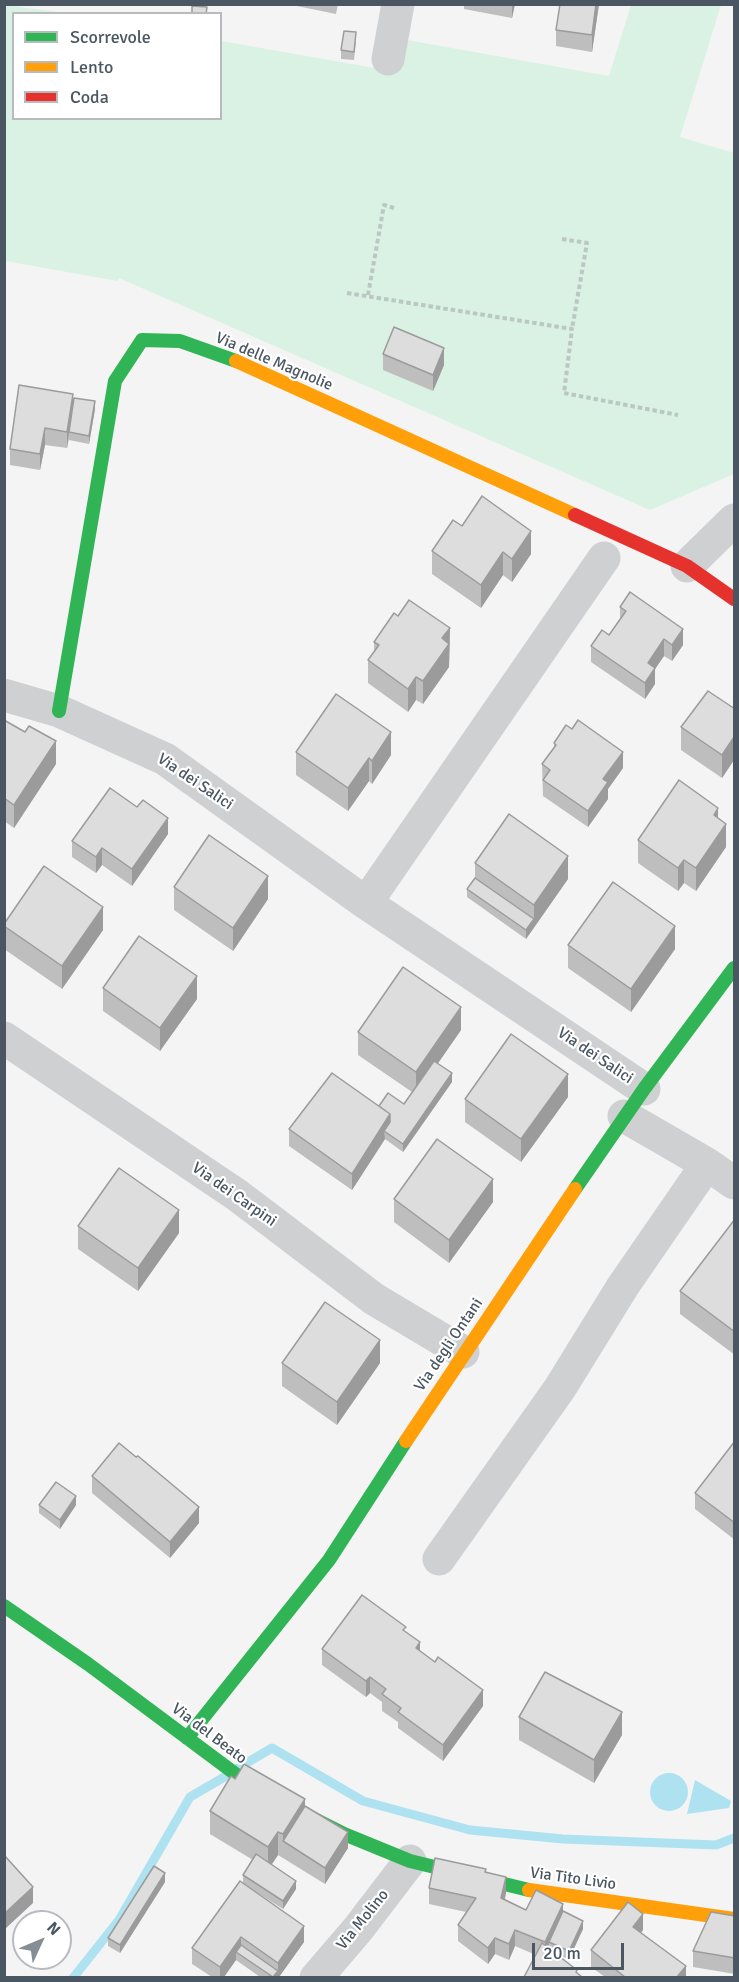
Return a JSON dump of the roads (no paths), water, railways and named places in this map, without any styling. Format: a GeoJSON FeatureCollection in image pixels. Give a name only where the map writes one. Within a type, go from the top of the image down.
{"type":"FeatureCollection","features":[{"type":"Feature","properties":{"kind":"street"},"geometry":{"type":"LineString","coordinates":[[388,59],[398,4]]}},
{"type":"Feature","properties":{"kind":"street","name":"Via delle Magnolie"},"geometry":{"type":"LineString","coordinates":[[59,711],[115,381],[142,340],[180,341],[234,360],[687,566],[735,599]]}},
{"type":"Feature","properties":{"kind":"street"},"geometry":{"type":"LineString","coordinates":[[687,566],[735,520]]}},
{"type":"Feature","properties":{"kind":"street"},"geometry":{"type":"LineString","coordinates":[[366,903],[604,558]]}},
{"type":"Feature","properties":{"kind":"street","name":"Via dei Salici"},"geometry":{"type":"LineString","coordinates":[[4,695],[59,711],[165,759],[366,903],[644,1089]]}},
{"type":"Feature","properties":{"kind":"street","name":"Via degli Ontani"},"geometry":{"type":"LineString","coordinates":[[187,1738],[329,1560],[463,1352],[624,1116],[735,968]]}},
{"type":"Feature","properties":{"kind":"street","name":"Via dei Carpini"},"geometry":{"type":"LineString","coordinates":[[4,1038],[237,1195],[374,1299],[463,1352]]}},
{"type":"Feature","properties":{"kind":"street"},"geometry":{"type":"LineString","coordinates":[[624,1116],[735,1183]]}},
{"type":"Feature","properties":{"kind":"street"},"geometry":{"type":"LineString","coordinates":[[439,1559],[560,1388],[623,1286],[707,1164]]}},
{"type":"Feature","properties":{"kind":"street","name":"Via del Beato"},"geometry":{"type":"LineString","coordinates":[[4,1606],[88,1664],[257,1790],[344,1834],[410,1861]]}},
{"type":"Feature","properties":{"kind":"street","name":"Via Tito Livio"},"geometry":{"type":"LineString","coordinates":[[410,1861],[532,1891],[735,1919]]}},
{"type":"Feature","properties":{"kind":"street","name":"Via Molino"},"geometry":{"type":"LineString","coordinates":[[316,1977],[358,1929],[410,1861]]}},
{"type":"Feature","properties":{"kind":"water"},"geometry":{"type":"Polygon","coordinates":[[[669,1773],[683,1778],[688,1792],[683,1806],[669,1811],[655,1806],[650,1792],[655,1778],[669,1773]]]}},
{"type":"Feature","properties":{"kind":"water"},"geometry":{"type":"Polygon","coordinates":[[[695,1780],[731,1801],[729,1808],[687,1814],[695,1780]]]}},
{"type":"Feature","properties":{"kind":"waterway"},"geometry":{"type":"LineString","coordinates":[[238,1768],[272,1748],[363,1801],[470,1830],[563,1839],[716,1845],[734,1838]]}},
{"type":"Feature","properties":{"kind":"waterway"},"geometry":{"type":"LineString","coordinates":[[73,1978],[119,1920],[190,1797],[226,1776]]}}]}
